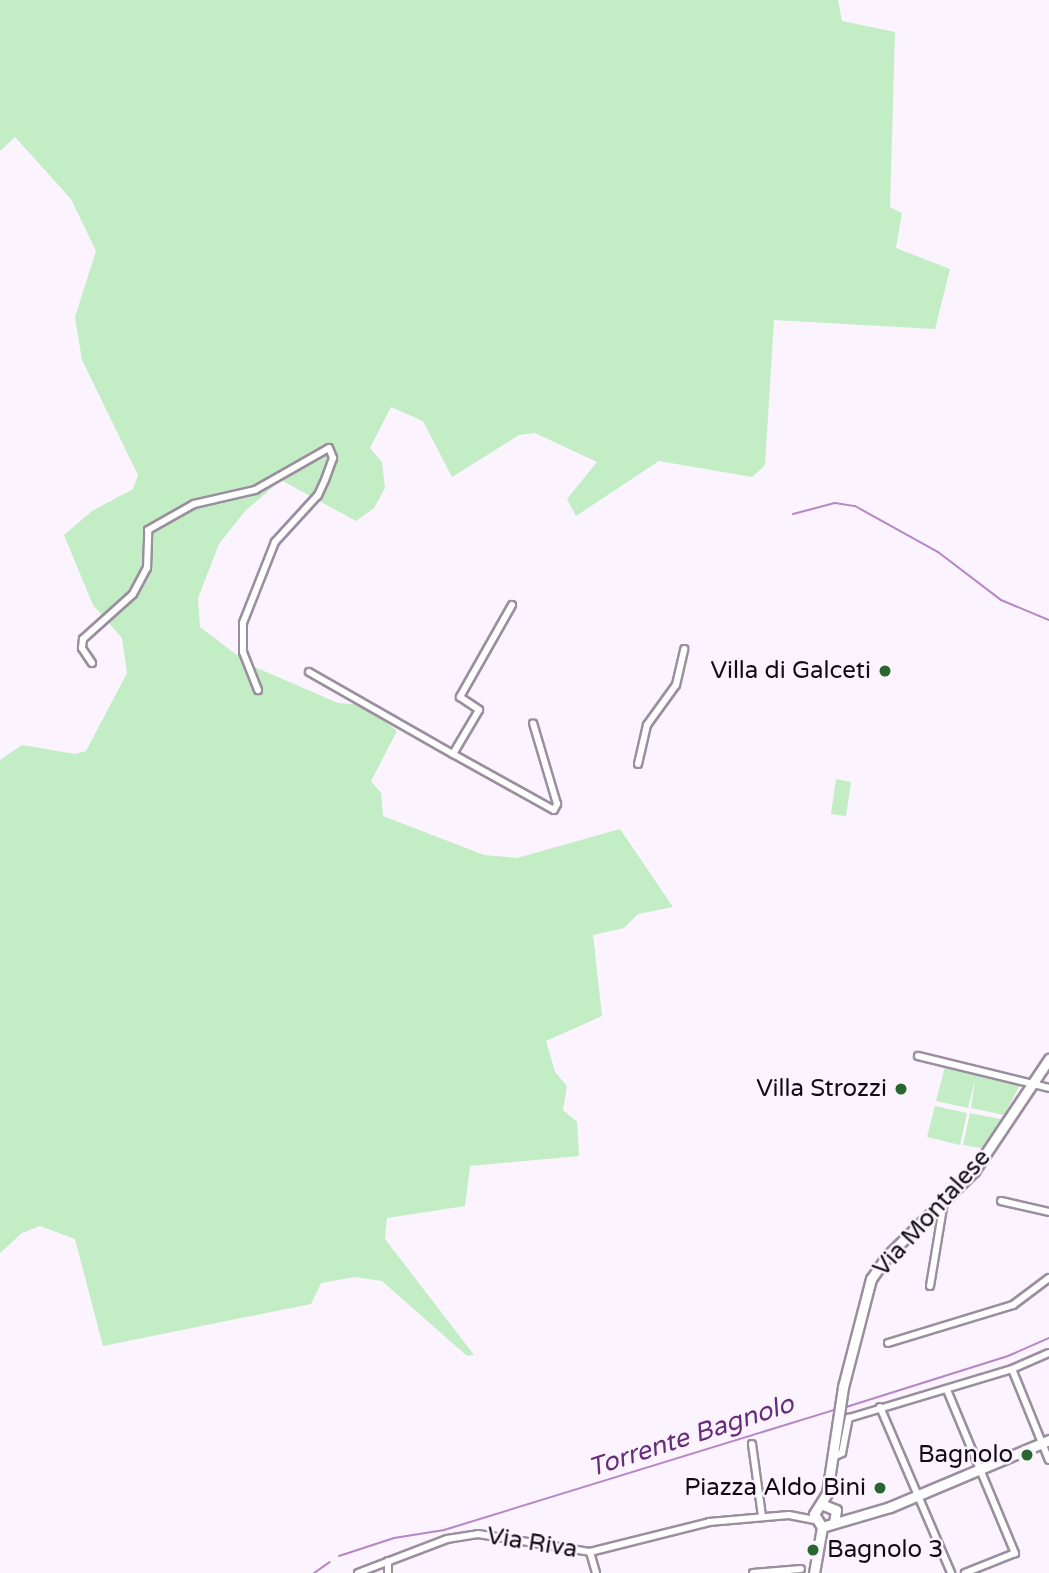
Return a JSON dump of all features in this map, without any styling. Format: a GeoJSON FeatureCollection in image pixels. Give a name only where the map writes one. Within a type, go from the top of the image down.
{"type":"FeatureCollection","features":[{"type":"Feature","properties":{"kind":"street"},"geometry":{"type":"LineString","coordinates":[[92,663],[82,648],[83,639],[133,594],[147,568],[148,530],[194,504],[255,490],[329,449],[333,458],[322,488],[275,542],[243,623],[243,652],[258,690]]}},
{"type":"Feature","properties":{"kind":"street"},"geometry":{"type":"LineString","coordinates":[[453,754],[480,710],[460,697],[512,606]]}},
{"type":"Feature","properties":{"kind":"street"},"geometry":{"type":"LineString","coordinates":[[638,764],[647,725],[676,685],[684,649]]}},
{"type":"Feature","properties":{"kind":"street"},"geometry":{"type":"LineString","coordinates":[[309,672],[554,810],[557,804],[533,723]]}},
{"type":"Feature","properties":{"kind":"street"},"geometry":{"type":"LineString","coordinates":[[918,1056],[1049,1088]]}},
{"type":"Feature","properties":{"kind":"street","name":"Via Montalese"},"geometry":{"type":"LineString","coordinates":[[814,1573],[818,1515],[834,1457],[840,1409],[871,1279],[887,1256],[974,1171],[1035,1084],[1049,1059]]}},
{"type":"Feature","properties":{"kind":"street"},"geometry":{"type":"LineString","coordinates":[[930,1286],[944,1201]]}},
{"type":"Feature","properties":{"kind":"street"},"geometry":{"type":"LineString","coordinates":[[1001,1201],[1049,1212]]}},
{"type":"Feature","properties":{"kind":"street"},"geometry":{"type":"LineString","coordinates":[[888,1343],[1013,1304],[1049,1278]]}},
{"type":"Feature","properties":{"kind":"street"},"geometry":{"type":"LineString","coordinates":[[834,1457],[842,1452],[849,1418],[1012,1369],[1049,1353]]}},
{"type":"Feature","properties":{"kind":"street"},"geometry":{"type":"LineString","coordinates":[[1012,1369],[1045,1442],[1049,1460]]}},
{"type":"Feature","properties":{"kind":"street"},"geometry":{"type":"LineString","coordinates":[[947,1390],[1015,1553],[965,1573]]}},
{"type":"Feature","properties":{"kind":"street"},"geometry":{"type":"LineString","coordinates":[[880,1407],[950,1573]]}},
{"type":"Feature","properties":{"kind":"street"},"geometry":{"type":"LineString","coordinates":[[818,1515],[834,1522],[863,1515],[918,1496],[1045,1442]]}},
{"type":"Feature","properties":{"kind":"street"},"geometry":{"type":"LineString","coordinates":[[752,1444],[762,1516]]}},
{"type":"Feature","properties":{"kind":"street"},"geometry":{"type":"LineString","coordinates":[[818,1515],[836,1510],[863,1515]]}},
{"type":"Feature","properties":{"kind":"street"},"geometry":{"type":"LineString","coordinates":[[834,1522],[836,1510]]}},
{"type":"Feature","properties":{"kind":"street","name":"Via Riva"},"geometry":{"type":"LineString","coordinates":[[358,1573],[447,1539],[478,1534],[590,1552],[709,1522],[762,1516],[818,1515]]}},
{"type":"Feature","properties":{"kind":"street"},"geometry":{"type":"LineString","coordinates":[[590,1552],[596,1573]]}},
{"type":"Feature","properties":{"kind":"street"},"geometry":{"type":"LineString","coordinates":[[388,1561],[388,1573]]}},
{"type":"Feature","properties":{"kind":"street"},"geometry":{"type":"LineString","coordinates":[[753,1573],[801,1569]]}},
{"type":"Feature","properties":{"kind":"green space"},"geometry":{"type":"Polygon","coordinates":[[[0,0],[838,0],[842,21],[895,32],[890,207],[902,213],[896,248],[950,269],[935,329],[774,320],[765,465],[752,477],[659,461],[576,516],[567,499],[597,462],[535,433],[519,435],[452,477],[423,421],[391,407],[370,448],[382,462],[385,488],[374,508],[356,521],[281,480],[245,511],[219,544],[198,598],[200,627],[250,665],[338,703],[363,705],[397,731],[371,781],[381,793],[383,816],[484,855],[517,858],[620,829],[673,907],[638,914],[624,928],[593,935],[602,1016],[546,1041],[555,1072],[567,1086],[563,1110],[577,1122],[579,1156],[470,1166],[465,1206],[387,1218],[385,1239],[474,1355],[467,1356],[382,1281],[355,1277],[321,1283],[311,1304],[103,1346],[75,1239],[40,1226],[22,1233],[0,1253],[0,760],[22,745],[75,754],[86,751],[127,673],[122,638],[93,605],[64,535],[92,511],[133,489],[138,475],[82,360],[75,317],[96,251],[71,199],[15,137],[0,151],[0,0]]]}},
{"type":"Feature","properties":{"kind":"green space"},"geometry":{"type":"Polygon","coordinates":[[[836,779],[851,782],[846,816],[831,814],[836,779]]]}},
{"type":"Feature","properties":{"kind":"green space"},"geometry":{"type":"Polygon","coordinates":[[[945,1067],[1020,1085],[1004,1115],[971,1108],[975,1079],[968,1108],[936,1101],[945,1067]]]}},
{"type":"Feature","properties":{"kind":"green space"},"geometry":{"type":"Polygon","coordinates":[[[935,1106],[967,1113],[960,1145],[927,1137],[935,1106]]]}},
{"type":"Feature","properties":{"kind":"green space"},"geometry":{"type":"Polygon","coordinates":[[[970,1113],[1001,1119],[981,1148],[963,1145],[970,1113]]]}},
{"type":"Feature","properties":{"kind":"waterway"},"geometry":{"type":"LineString","coordinates":[[793,514],[835,503],[855,506],[938,552],[1001,600],[1049,620]]}},
{"type":"Feature","properties":{"kind":"waterway","name":"Torrente Bagnolo"},"geometry":{"type":"LineString","coordinates":[[843,1408],[1008,1356],[1049,1338]]}},
{"type":"Feature","properties":{"kind":"waterway","name":"Torrente Bagnolo"},"geometry":{"type":"LineString","coordinates":[[339,1556],[394,1538],[444,1530],[837,1409]]}},
{"type":"Feature","properties":{"kind":"waterway","name":"Torrente Bagnolo"},"geometry":{"type":"LineString","coordinates":[[314,1573],[330,1562]]}},
{"type":"Feature","properties":{"kind":"place","name":"Villa di Galceti"},"geometry":{"type":"Point","coordinates":[885,671]}},
{"type":"Feature","properties":{"kind":"place","name":"Villa Strozzi"},"geometry":{"type":"Point","coordinates":[901,1089]}},
{"type":"Feature","properties":{"kind":"place","name":"Bagnolo"},"geometry":{"type":"Point","coordinates":[1027,1455]}},
{"type":"Feature","properties":{"kind":"place","name":"Piazza Aldo Bini"},"geometry":{"type":"Point","coordinates":[880,1488]}},
{"type":"Feature","properties":{"kind":"place","name":"Bagnolo 3"},"geometry":{"type":"Point","coordinates":[813,1550]}}]}
